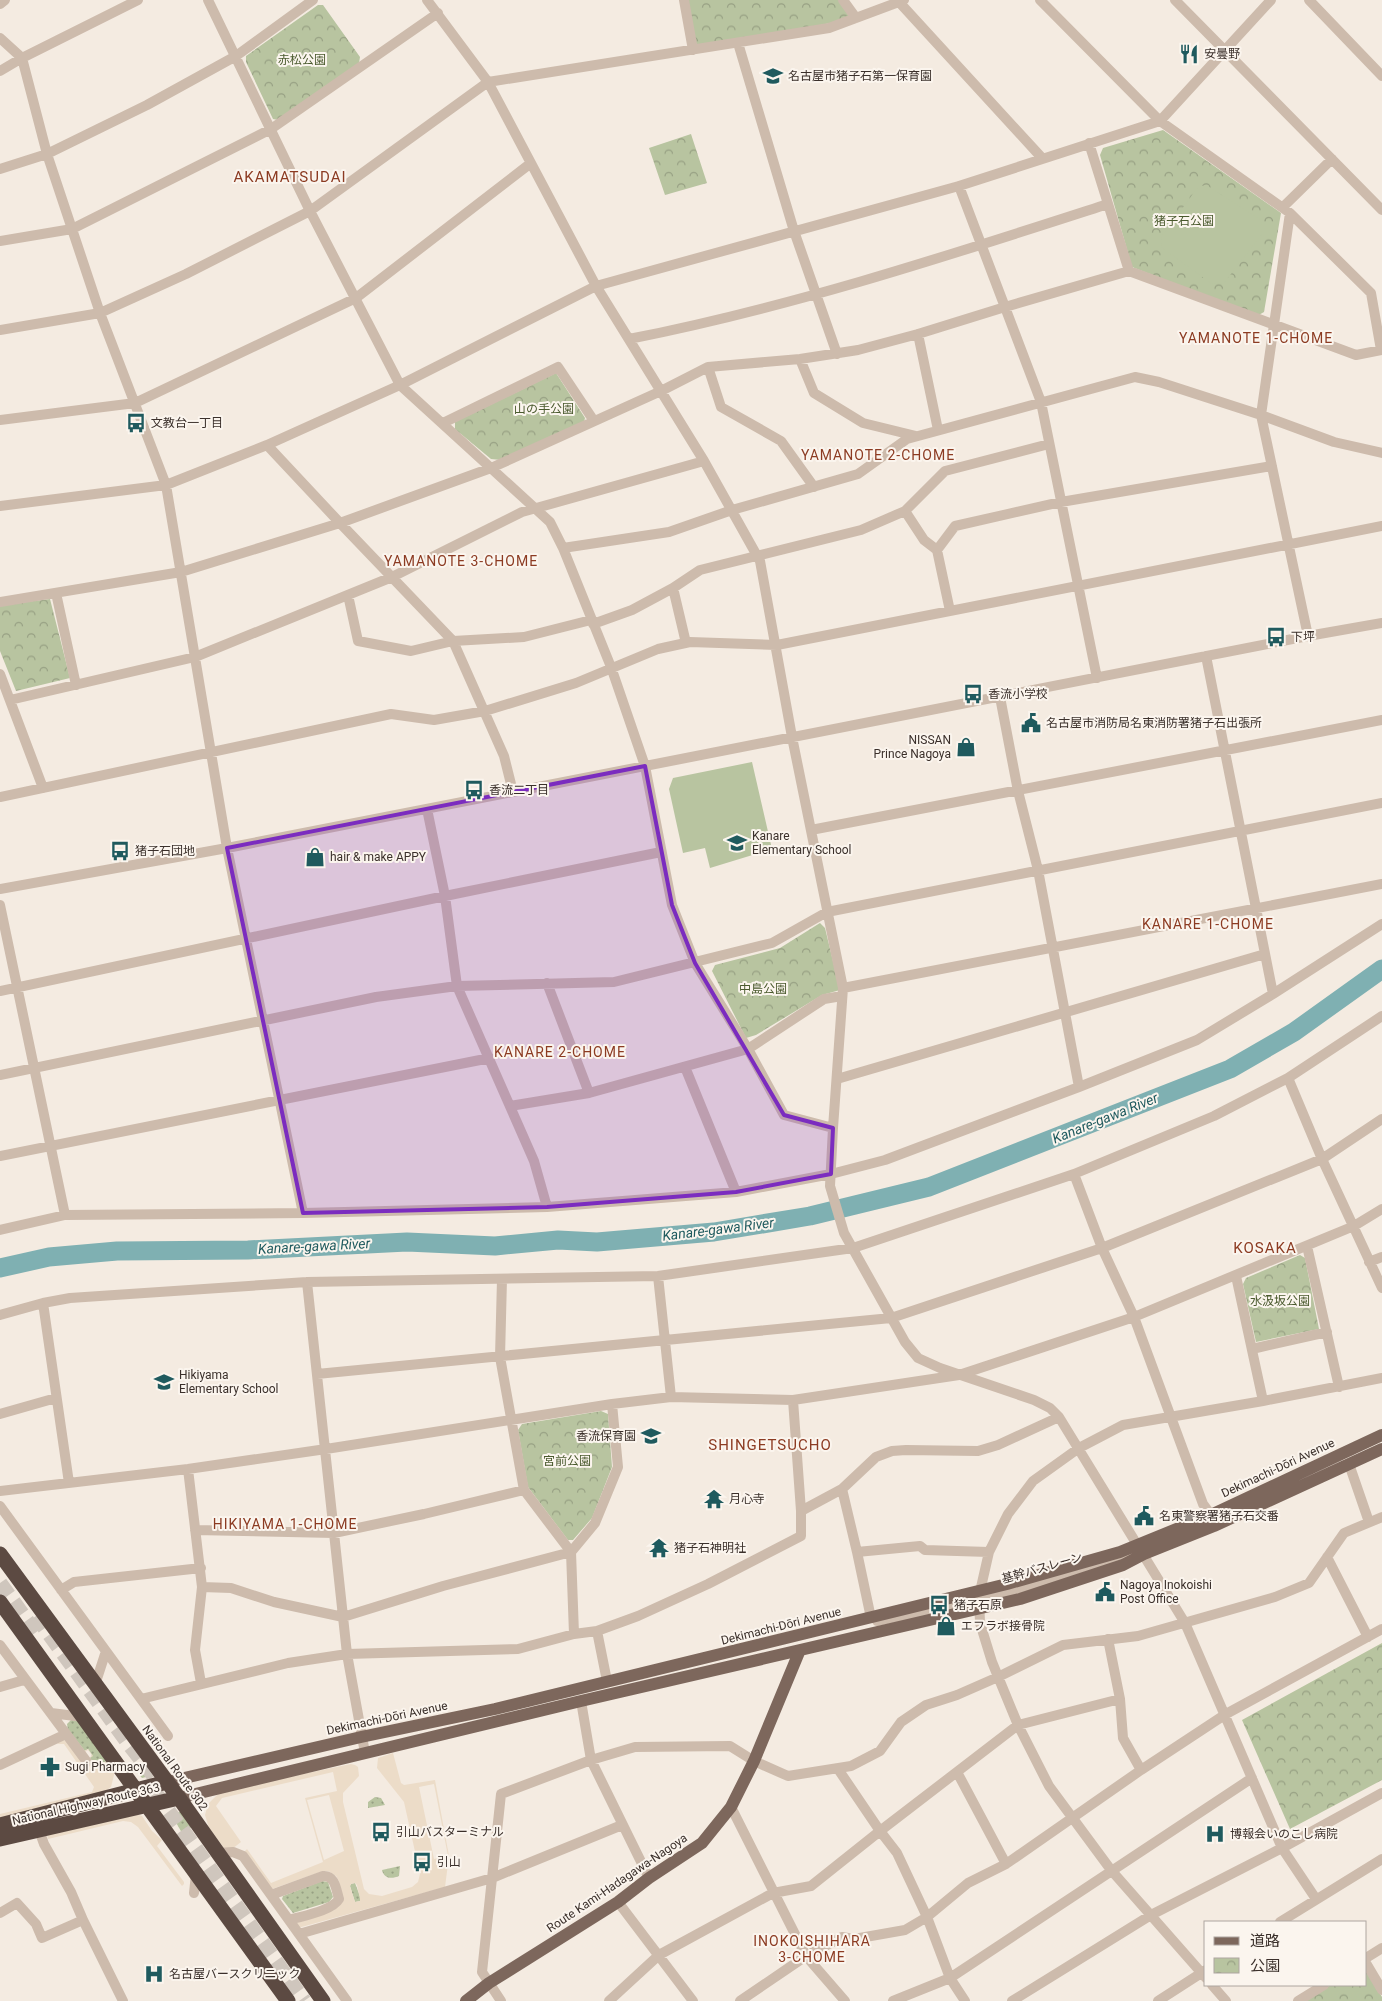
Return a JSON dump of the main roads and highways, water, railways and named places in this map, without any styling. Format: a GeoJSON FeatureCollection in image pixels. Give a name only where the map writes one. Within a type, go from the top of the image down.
{"type":"FeatureCollection","features":[{"type":"Feature","properties":{"kind":"highway","name":"National Route 302"},"geometry":{"type":"LineString","coordinates":[[0,1554],[167,1782],[323,2001]]}},
{"type":"Feature","properties":{"kind":"highway"},"geometry":{"type":"LineString","coordinates":[[0,1602],[135,1792],[288,2001]]}},
{"type":"Feature","properties":{"kind":"highway"},"geometry":{"type":"LineString","coordinates":[[0,1616],[48,1669]]}},
{"type":"Feature","properties":{"kind":"highway","name":"National Highway Route 363"},"geometry":{"type":"LineString","coordinates":[[0,1825],[135,1792],[167,1782]]}},
{"type":"Feature","properties":{"kind":"highway","name":"National Highway Route 363"},"geometry":{"type":"LineString","coordinates":[[0,1839],[178,1798]]}},
{"type":"Feature","properties":{"kind":"main road","name":"Dekimachi-Dōri Avenue"},"geometry":{"type":"LineString","coordinates":[[167,1782],[361,1737],[495,1709],[871,1618],[978,1600],[1020,1599],[1123,1565],[1141,1549],[1382,1435]]}},
{"type":"Feature","properties":{"kind":"main road","name":"Dekimachi-Dōri Avenue"},"geometry":{"type":"LineString","coordinates":[[178,1798],[581,1701],[950,1616],[1007,1584],[1120,1552],[1141,1549],[1214,1526],[1382,1449]]}},
{"type":"Feature","properties":{"kind":"main road","name":"Route Kami-Hadagawa-Nagoya"},"geometry":{"type":"LineString","coordinates":[[466,2001],[489,1983],[618,1902],[649,1878],[702,1844],[731,1807],[754,1761],[800,1650]]}},
{"type":"Feature","properties":{"kind":"waterway","name":"Kanare-gawa River"},"geometry":{"type":"LineString","coordinates":[[0,1268],[49,1257],[117,1251],[248,1250],[407,1242],[495,1246],[558,1240],[597,1242],[714,1232],[810,1216],[929,1187],[1230,1069],[1294,1032],[1382,969]]}},
{"type":"Feature","properties":{"kind":"tunnel"},"geometry":{"type":"LineString","coordinates":[[0,1583],[38,1636]]}},
{"type":"Feature","properties":{"kind":"tunnel"},"geometry":{"type":"LineString","coordinates":[[36,1616],[128,1743],[165,1790]]}},
{"type":"Feature","properties":{"kind":"tunnel"},"geometry":{"type":"LineString","coordinates":[[155,1793],[304,2001]]}},
{"type":"Feature","properties":{"kind":"place","name":"安曇野"},"geometry":{"type":"Point","coordinates":[1189,54]}},
{"type":"Feature","properties":{"kind":"place","name":"名古屋市猪子石第一保育園"},"geometry":{"type":"Point","coordinates":[773,76]}},
{"type":"Feature","properties":{"kind":"place","name":"文教台一丁目"},"geometry":{"type":"Point","coordinates":[136,423]}},
{"type":"Feature","properties":{"kind":"place","name":"下坪"},"geometry":{"type":"Point","coordinates":[1276,637]}},
{"type":"Feature","properties":{"kind":"place","name":"香流小学校"},"geometry":{"type":"Point","coordinates":[973,694]}},
{"type":"Feature","properties":{"kind":"place","name":"名古屋市消防局名東消防署猪子石出張所"},"geometry":{"type":"Point","coordinates":[1031,723]}},
{"type":"Feature","properties":{"kind":"place","name":"NISSAN Prince Nagoya"},"geometry":{"type":"Point","coordinates":[966,747]}},
{"type":"Feature","properties":{"kind":"place","name":"香流二丁目"},"geometry":{"type":"Point","coordinates":[474,790]}},
{"type":"Feature","properties":{"kind":"place","name":"Kanare Elementary School"},"geometry":{"type":"Point","coordinates":[737,843]}},
{"type":"Feature","properties":{"kind":"place","name":"猪子石団地"},"geometry":{"type":"Point","coordinates":[120,851]}},
{"type":"Feature","properties":{"kind":"place","name":"hair & make APPY"},"geometry":{"type":"Point","coordinates":[315,857]}},
{"type":"Feature","properties":{"kind":"place","name":"Hikiyama Elementary School"},"geometry":{"type":"Point","coordinates":[164,1382]}},
{"type":"Feature","properties":{"kind":"place","name":"香流保育園"},"geometry":{"type":"Point","coordinates":[651,1436]}},
{"type":"Feature","properties":{"kind":"place","name":"月心寺"},"geometry":{"type":"Point","coordinates":[714,1499]}},
{"type":"Feature","properties":{"kind":"place","name":"名東警察署猪子石交番"},"geometry":{"type":"Point","coordinates":[1144,1516]}},
{"type":"Feature","properties":{"kind":"place","name":"猪子石神明社"},"geometry":{"type":"Point","coordinates":[659,1548]}},
{"type":"Feature","properties":{"kind":"place","name":"Nagoya Inokoishi Post Office"},"geometry":{"type":"Point","coordinates":[1105,1592]}},
{"type":"Feature","properties":{"kind":"place","name":"猪子石原"},"geometry":{"type":"Point","coordinates":[939,1605]}},
{"type":"Feature","properties":{"kind":"place","name":"エフラボ接骨院"},"geometry":{"type":"Point","coordinates":[946,1626]}},
{"type":"Feature","properties":{"kind":"place","name":"Sugi Pharmacy"},"geometry":{"type":"Point","coordinates":[50,1767]}},
{"type":"Feature","properties":{"kind":"place","name":"引山バスターミナル"},"geometry":{"type":"Point","coordinates":[381,1832]}},
{"type":"Feature","properties":{"kind":"place","name":"博報会いのこし病院"},"geometry":{"type":"Point","coordinates":[1215,1834]}},
{"type":"Feature","properties":{"kind":"place","name":"引山"},"geometry":{"type":"Point","coordinates":[422,1862]}},
{"type":"Feature","properties":{"kind":"place","name":"名古屋バースクリニック"},"geometry":{"type":"Point","coordinates":[154,1974]}},
{"type":"Feature","properties":{"kind":"district","name":"AKAMATSUDAI"},"geometry":{"type":"Point","coordinates":[290,177]}},
{"type":"Feature","properties":{"kind":"district","name":"YAMANOTE 1-CHOME"},"geometry":{"type":"Point","coordinates":[1256,338]}},
{"type":"Feature","properties":{"kind":"district","name":"YAMANOTE 2-CHOME"},"geometry":{"type":"Point","coordinates":[878,455]}},
{"type":"Feature","properties":{"kind":"district","name":"YAMANOTE 3-CHOME"},"geometry":{"type":"Point","coordinates":[461,561]}},
{"type":"Feature","properties":{"kind":"district","name":"KANARE 1-CHOME"},"geometry":{"type":"Point","coordinates":[1208,924]}},
{"type":"Feature","properties":{"kind":"district","name":"KANARE 2-CHOME"},"geometry":{"type":"Point","coordinates":[560,1052]}},
{"type":"Feature","properties":{"kind":"district","name":"KOSAKA"},"geometry":{"type":"Point","coordinates":[1265,1248]}},
{"type":"Feature","properties":{"kind":"district","name":"SHINGETSUCHO"},"geometry":{"type":"Point","coordinates":[770,1445]}},
{"type":"Feature","properties":{"kind":"district","name":"HIKIYAMA 1-CHOME"},"geometry":{"type":"Point","coordinates":[285,1524]}},
{"type":"Feature","properties":{"kind":"district","name":"INOKOISHIHARA 3-CHOME"},"geometry":{"type":"Point","coordinates":[812,1949]}},
{"type":"Feature","properties":{"kind":"park label","name":"赤松公園"},"geometry":{"type":"Point","coordinates":[302,60]}},
{"type":"Feature","properties":{"kind":"park label","name":"猪子石公園"},"geometry":{"type":"Point","coordinates":[1184,221]}},
{"type":"Feature","properties":{"kind":"park label","name":"山の手公園"},"geometry":{"type":"Point","coordinates":[544,409]}},
{"type":"Feature","properties":{"kind":"park label","name":"中島公園"},"geometry":{"type":"Point","coordinates":[763,989]}},
{"type":"Feature","properties":{"kind":"park label","name":"水汲坂公園"},"geometry":{"type":"Point","coordinates":[1280,1301]}},
{"type":"Feature","properties":{"kind":"park label","name":"宮前公園"},"geometry":{"type":"Point","coordinates":[567,1461]}}]}
